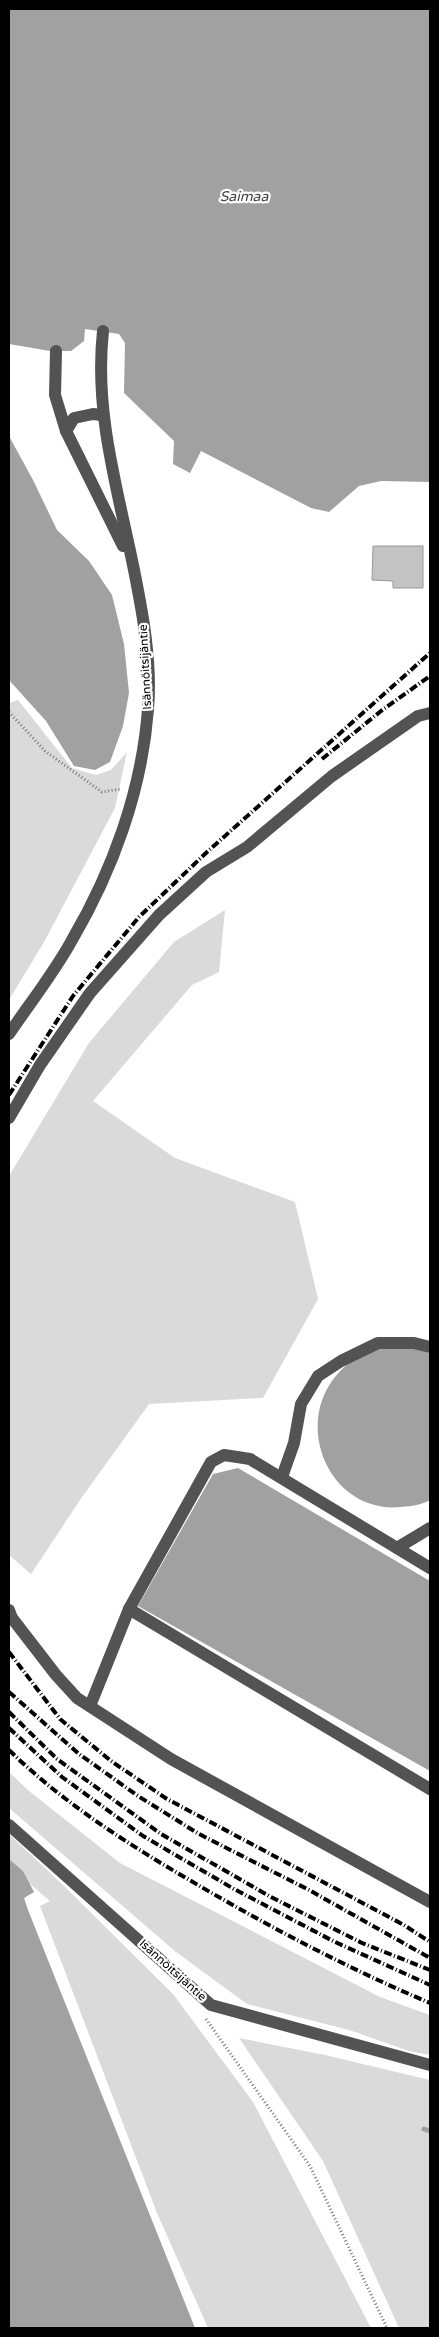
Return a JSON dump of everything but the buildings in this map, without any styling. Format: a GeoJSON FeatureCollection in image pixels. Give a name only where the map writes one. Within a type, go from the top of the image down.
{"type":"FeatureCollection","features":[{"type":"Feature","properties":{"kind":"street","name":"Isännöitsijäntie"},"geometry":{"type":"LineString","coordinates":[[9,1034],[73,940],[106,874],[137,786],[148,708],[146,640],[134,570],[112,476],[102,415],[100,381],[103,331]]}},
{"type":"Feature","properties":{"kind":"street"},"geometry":{"type":"LineString","coordinates":[[56,351],[55,395],[66,431],[99,494],[134,570]]}},
{"type":"Feature","properties":{"kind":"street"},"geometry":{"type":"LineString","coordinates":[[66,431],[74,418],[93,414],[102,415]]}},
{"type":"Feature","properties":{"kind":"street"},"geometry":{"type":"LineString","coordinates":[[9,1118],[40,1064],[90,993],[159,915],[206,872],[248,847],[332,776],[418,716],[430,713]]}},
{"type":"Feature","properties":{"kind":"street"},"geometry":{"type":"LineString","coordinates":[[282,1478],[294,1443],[300,1404],[318,1376],[341,1361],[378,1343],[414,1343],[430,1348]]}},
{"type":"Feature","properties":{"kind":"street"},"geometry":{"type":"LineString","coordinates":[[90,1706],[129,1609],[212,1462],[224,1455],[250,1459],[430,1568]]}},
{"type":"Feature","properties":{"kind":"street"},"geometry":{"type":"LineString","coordinates":[[396,1548],[430,1528]]}},
{"type":"Feature","properties":{"kind":"street"},"geometry":{"type":"LineString","coordinates":[[129,1609],[430,1788]]}},
{"type":"Feature","properties":{"kind":"street"},"geometry":{"type":"LineString","coordinates":[[9,1610],[12,1618],[56,1675],[77,1698],[170,1759],[430,1902]]}},
{"type":"Feature","properties":{"kind":"street","name":"Isännöitsijäntie"},"geometry":{"type":"LineString","coordinates":[[9,1825],[211,2005],[430,2065]]}},
{"type":"Feature","properties":{"kind":"path"},"geometry":{"type":"LineString","coordinates":[[9,712],[45,751],[102,792],[137,786]]}},
{"type":"Feature","properties":{"kind":"path"},"geometry":{"type":"LineString","coordinates":[[204,2017],[310,2166],[388,2328]]}},
{"type":"Feature","properties":{"kind":"shaded area"},"geometry":{"type":"Polygon","coordinates":[[[18,700],[72,768],[96,775],[111,770],[127,752],[115,808],[44,942],[9,1000],[9,703],[18,700]]]}},
{"type":"Feature","properties":{"kind":"shaded area"},"geometry":{"type":"Polygon","coordinates":[[[225,910],[219,972],[192,985],[93,1101],[175,1158],[295,1202],[318,1299],[263,1398],[149,1404],[80,1500],[31,1574],[9,1555],[9,1176],[89,1043],[174,942],[225,910]]]}},
{"type":"Feature","properties":{"kind":"shaded area"},"geometry":{"type":"Polygon","coordinates":[[[9,1772],[29,1791],[120,1863],[380,1997],[430,2015],[430,2055],[409,2051],[349,2030],[247,2004],[176,1952],[9,1808],[9,1772]]]}},
{"type":"Feature","properties":{"kind":"shaded area"},"geometry":{"type":"Polygon","coordinates":[[[9,1834],[173,1994],[253,2102],[371,2328],[208,2328],[157,2213],[40,1906],[50,1901],[29,1883],[23,1871],[9,1859],[9,1834]]]}},
{"type":"Feature","properties":{"kind":"shaded area"},"geometry":{"type":"Polygon","coordinates":[[[239,2038],[325,2055],[430,2080],[430,2328],[399,2328],[323,2161],[239,2038]]]}},
{"type":"Feature","properties":{"kind":"water","name":"Saimaa"},"geometry":{"type":"Polygon","coordinates":[[[9,9],[430,9],[430,482],[381,481],[359,486],[329,512],[311,508],[201,451],[190,473],[173,464],[174,441],[124,393],[125,343],[119,334],[85,329],[84,341],[71,351],[50,351],[9,344],[9,9]]]}},
{"type":"Feature","properties":{"kind":"water"},"geometry":{"type":"Polygon","coordinates":[[[9,436],[57,530],[89,561],[112,595],[124,644],[129,693],[123,726],[110,762],[95,770],[74,766],[46,721],[9,680],[9,436]]]}},
{"type":"Feature","properties":{"kind":"water"},"geometry":{"type":"Polygon","coordinates":[[[405,1345],[430,1353],[430,1500],[405,1507],[377,1506],[356,1497],[339,1483],[326,1464],[319,1443],[318,1420],[323,1398],[335,1377],[348,1364],[358,1356],[369,1351],[382,1347],[405,1345]]]}},
{"type":"Feature","properties":{"kind":"water"},"geometry":{"type":"Polygon","coordinates":[[[238,1468],[430,1581],[430,1771],[138,1606],[213,1474],[238,1468]]]}},
{"type":"Feature","properties":{"kind":"water"},"geometry":{"type":"Polygon","coordinates":[[[9,1859],[23,1871],[34,1892],[24,1898],[28,1910],[195,2328],[9,2328],[9,1859]]]}},
{"type":"Feature","properties":{"kind":"waterway"},"geometry":{"type":"LineString","coordinates":[[424,2129],[430,2131]]}},
{"type":"Feature","properties":{"kind":"railway"},"geometry":{"type":"LineString","coordinates":[[9,1095],[73,996],[139,917],[207,852],[430,653]]}},
{"type":"Feature","properties":{"kind":"railway"},"geometry":{"type":"LineString","coordinates":[[322,759],[381,711],[430,676]]}},
{"type":"Feature","properties":{"kind":"railway"},"geometry":{"type":"LineString","coordinates":[[9,1652],[60,1719],[111,1761],[167,1799],[404,1925],[430,1942]]}},
{"type":"Feature","properties":{"kind":"railway"},"geometry":{"type":"LineString","coordinates":[[9,1692],[79,1754],[138,1796],[199,1834],[309,1890],[430,1958]]}},
{"type":"Feature","properties":{"kind":"railway"},"geometry":{"type":"LineString","coordinates":[[9,1712],[57,1759],[161,1834],[271,1897],[362,1943],[430,1970]]}},
{"type":"Feature","properties":{"kind":"railway"},"geometry":{"type":"LineString","coordinates":[[9,1728],[62,1777],[143,1836],[234,1889],[333,1941],[430,1985]]}},
{"type":"Feature","properties":{"kind":"railway"},"geometry":{"type":"LineString","coordinates":[[9,1750],[31,1771],[79,1809],[157,1861],[291,1937],[346,1965],[430,2003]]}}]}
